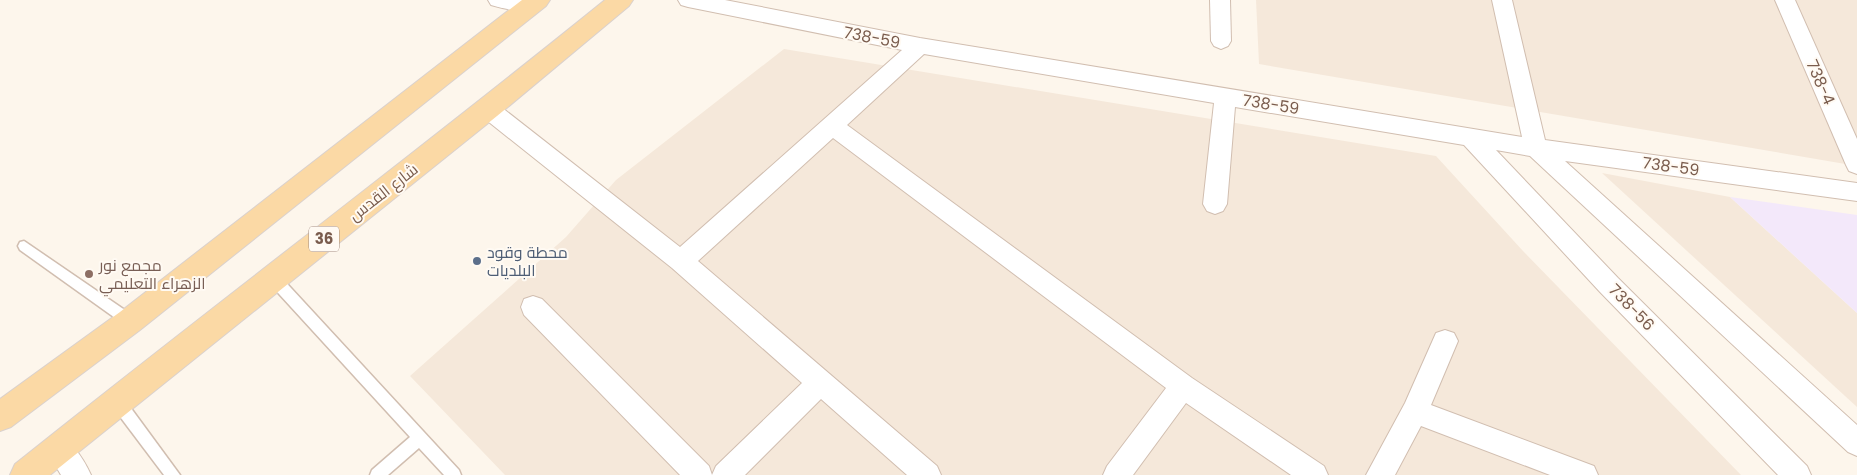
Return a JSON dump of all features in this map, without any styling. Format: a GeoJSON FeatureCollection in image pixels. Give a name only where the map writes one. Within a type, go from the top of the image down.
{"type":"FeatureCollection","features":[{"type":"Feature","properties":{"kind":"main road","name":"شارع القدس"},"geometry":{"type":"LineString","coordinates":[[26,475],[488,109],[620,0]]}},
{"type":"Feature","properties":{"kind":"main road"},"geometry":{"type":"LineString","coordinates":[[0,417],[130,321],[535,2]]}},
{"type":"Feature","properties":{"kind":"street"},"geometry":{"type":"LineString","coordinates":[[498,0],[535,2]]}},
{"type":"Feature","properties":{"kind":"street","name":"738-59"},"geometry":{"type":"LineString","coordinates":[[688,0],[920,46],[1536,148],[1857,192]]}},
{"type":"Feature","properties":{"kind":"street"},"geometry":{"type":"LineString","coordinates":[[1220,0],[1221,41]]}},
{"type":"Feature","properties":{"kind":"street"},"geometry":{"type":"LineString","coordinates":[[1502,0],[1536,148],[1857,443]]}},
{"type":"Feature","properties":{"kind":"street","name":"738-4"},"geometry":{"type":"LineString","coordinates":[[1785,0],[1857,165]]}},
{"type":"Feature","properties":{"kind":"street"},"geometry":{"type":"LineString","coordinates":[[681,261],[920,46]]}},
{"type":"Feature","properties":{"kind":"street"},"geometry":{"type":"LineString","coordinates":[[1215,204],[1226,97]]}},
{"type":"Feature","properties":{"kind":"street"},"geometry":{"type":"LineString","coordinates":[[488,109],[681,261],[927,475]]}},
{"type":"Feature","properties":{"kind":"street"},"geometry":{"type":"LineString","coordinates":[[833,126],[1183,386],[1314,475]]}},
{"type":"Feature","properties":{"kind":"street","name":"738-56"},"geometry":{"type":"LineString","coordinates":[[1470,137],[1616,292],[1797,475]]}},
{"type":"Feature","properties":{"kind":"street"},"geometry":{"type":"LineString","coordinates":[[533,307],[699,475]]}},
{"type":"Feature","properties":{"kind":"street"},"geometry":{"type":"LineString","coordinates":[[1380,475],[1415,411],[1445,341]]}},
{"type":"Feature","properties":{"kind":"street"},"geometry":{"type":"LineString","coordinates":[[726,475],[821,382]]}},
{"type":"Feature","properties":{"kind":"street"},"geometry":{"type":"LineString","coordinates":[[1117,475],[1183,386]]}},
{"type":"Feature","properties":{"kind":"street"},"geometry":{"type":"LineString","coordinates":[[1415,411],[1584,475]]}},
{"type":"Feature","properties":{"kind":"street"},"geometry":{"type":"LineString","coordinates":[[58,450],[76,475]]}},
{"type":"Feature","properties":{"kind":"lane"},"geometry":{"type":"LineString","coordinates":[[24,246],[130,321]]}},
{"type":"Feature","properties":{"kind":"lane"},"geometry":{"type":"LineString","coordinates":[[274,279],[454,475]]}},
{"type":"Feature","properties":{"kind":"lane"},"geometry":{"type":"LineString","coordinates":[[117,401],[173,475]]}},
{"type":"Feature","properties":{"kind":"lane"},"geometry":{"type":"LineString","coordinates":[[377,475],[420,438]]}},
{"type":"Feature","properties":{"kind":"shaded area"},"geometry":{"type":"Polygon","coordinates":[[[1256,0],[1857,0],[1857,166],[1259,64],[1256,0]]]}},
{"type":"Feature","properties":{"kind":"shaded area"},"geometry":{"type":"Polygon","coordinates":[[[784,49],[1436,156],[1523,251],[1741,475],[505,475],[410,376],[566,237],[616,180],[784,49]]]}},
{"type":"Feature","properties":{"kind":"shaded area"},"geometry":{"type":"Polygon","coordinates":[[[1602,173],[1730,197],[1857,313],[1857,407],[1602,173]]]}},
{"type":"Feature","properties":{"kind":"shaded area"},"geometry":{"type":"Polygon","coordinates":[[[1730,197],[1857,215],[1857,313],[1730,197]]]}},
{"type":"Feature","properties":{"kind":"place","name":"محطة وقود البلديات"},"geometry":{"type":"Point","coordinates":[477,261]}},
{"type":"Feature","properties":{"kind":"place","name":"مجمع نور الزهراء التعليمي"},"geometry":{"type":"Point","coordinates":[89,274]}}]}
